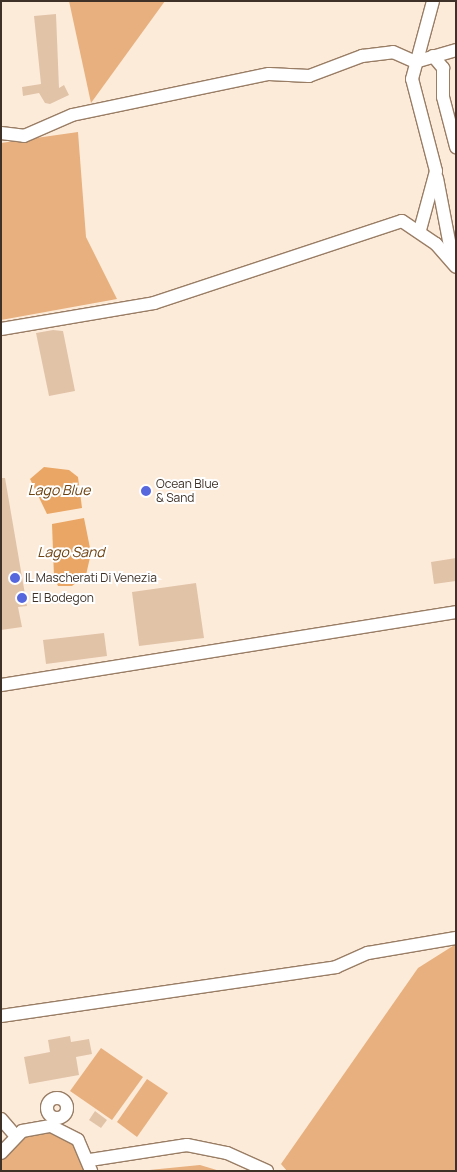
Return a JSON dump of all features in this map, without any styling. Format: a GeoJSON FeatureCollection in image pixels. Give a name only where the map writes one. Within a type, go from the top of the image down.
{"type":"FeatureCollection","features":[{"type":"Feature","properties":{"kind":"street"},"geometry":{"type":"LineString","coordinates":[[433,1],[415,62],[412,79],[436,171],[455,265]]}},
{"type":"Feature","properties":{"kind":"street"},"geometry":{"type":"LineString","coordinates":[[1,133],[24,136],[72,115],[269,74],[309,76],[362,56],[393,52],[415,62],[456,50]]}},
{"type":"Feature","properties":{"kind":"street"},"geometry":{"type":"LineString","coordinates":[[433,56],[443,68],[443,97],[456,147]]}},
{"type":"Feature","properties":{"kind":"street"},"geometry":{"type":"LineString","coordinates":[[420,230],[436,171]]}},
{"type":"Feature","properties":{"kind":"street"},"geometry":{"type":"LineString","coordinates":[[1,329],[154,303],[402,221],[420,230],[455,265]]}},
{"type":"Feature","properties":{"kind":"street"},"geometry":{"type":"LineString","coordinates":[[1,685],[456,612]]}},
{"type":"Feature","properties":{"kind":"street"},"geometry":{"type":"LineString","coordinates":[[1,1016],[336,967],[368,953],[456,938]]}},
{"type":"Feature","properties":{"kind":"street"},"geometry":{"type":"LineString","coordinates":[[1,1119],[16,1136]]}},
{"type":"Feature","properties":{"kind":"street"},"geometry":{"type":"LineString","coordinates":[[1,1153],[16,1136],[36,1126],[54,1122],[78,1140],[90,1166],[187,1145],[227,1153],[267,1171]]}},
{"type":"Feature","properties":{"kind":"shaded area"},"geometry":{"type":"Polygon","coordinates":[[[69,1],[165,1],[91,103],[69,1]]]}},
{"type":"Feature","properties":{"kind":"shaded area"},"geometry":{"type":"Polygon","coordinates":[[[78,132],[86,237],[117,299],[1,320],[1,143],[78,132]]]}},
{"type":"Feature","properties":{"kind":"shaded area"},"geometry":{"type":"Polygon","coordinates":[[[456,944],[456,1171],[287,1171],[281,1164],[418,968],[456,944]]]}},
{"type":"Feature","properties":{"kind":"shaded area"},"geometry":{"type":"Polygon","coordinates":[[[101,1048],[143,1077],[112,1120],[70,1091],[101,1048]]]}},
{"type":"Feature","properties":{"kind":"shaded area"},"geometry":{"type":"Polygon","coordinates":[[[147,1079],[168,1093],[137,1137],[117,1122],[147,1079]]]}},
{"type":"Feature","properties":{"kind":"shaded area"},"geometry":{"type":"Polygon","coordinates":[[[22,1131],[66,1131],[91,1171],[1,1171],[1,1153],[22,1131]]]}},
{"type":"Feature","properties":{"kind":"shaded area"},"geometry":{"type":"Polygon","coordinates":[[[200,1165],[220,1171],[139,1171],[200,1165]]]}},
{"type":"Feature","properties":{"kind":"water","name":"Lago Blue"},"geometry":{"type":"Polygon","coordinates":[[[44,467],[69,470],[78,477],[82,508],[47,514],[30,479],[44,467]]]}},
{"type":"Feature","properties":{"kind":"water","name":"Lago Sand"},"geometry":{"type":"Polygon","coordinates":[[[84,518],[91,553],[86,575],[72,586],[58,586],[54,577],[52,524],[84,518]]]}},
{"type":"Feature","properties":{"kind":"building"},"geometry":{"type":"Polygon","coordinates":[[[56,14],[59,88],[64,85],[69,95],[50,104],[45,103],[39,93],[23,96],[22,87],[41,84],[34,16],[56,14]]]}},
{"type":"Feature","properties":{"kind":"building"},"geometry":{"type":"Polygon","coordinates":[[[53,330],[63,331],[75,391],[49,396],[36,333],[53,330]]]}},
{"type":"Feature","properties":{"kind":"building"},"geometry":{"type":"Polygon","coordinates":[[[1,478],[5,478],[27,606],[18,607],[22,627],[1,630],[1,478]]]}},
{"type":"Feature","properties":{"kind":"building"},"geometry":{"type":"Polygon","coordinates":[[[456,558],[456,581],[434,584],[431,562],[456,558]]]}},
{"type":"Feature","properties":{"kind":"building"},"geometry":{"type":"Polygon","coordinates":[[[196,583],[204,638],[139,646],[132,592],[196,583]]]}},
{"type":"Feature","properties":{"kind":"building"},"geometry":{"type":"Polygon","coordinates":[[[104,633],[107,656],[46,664],[43,640],[104,633]]]}},
{"type":"Feature","properties":{"kind":"building"},"geometry":{"type":"Polygon","coordinates":[[[70,1036],[71,1042],[89,1039],[92,1054],[76,1057],[79,1075],[29,1084],[24,1057],[50,1052],[48,1040],[70,1036]]]}},
{"type":"Feature","properties":{"kind":"building"},"geometry":{"type":"Polygon","coordinates":[[[95,1111],[107,1120],[101,1128],[89,1120],[95,1111]]]}},
{"type":"Feature","properties":{"kind":"place","name":"Ocean Blue & Sand"},"geometry":{"type":"Point","coordinates":[146,491]}},
{"type":"Feature","properties":{"kind":"place","name":"IL Mascherati Di Venezia"},"geometry":{"type":"Point","coordinates":[15,578]}},
{"type":"Feature","properties":{"kind":"place","name":"El Bodegon"},"geometry":{"type":"Point","coordinates":[22,598]}}]}
